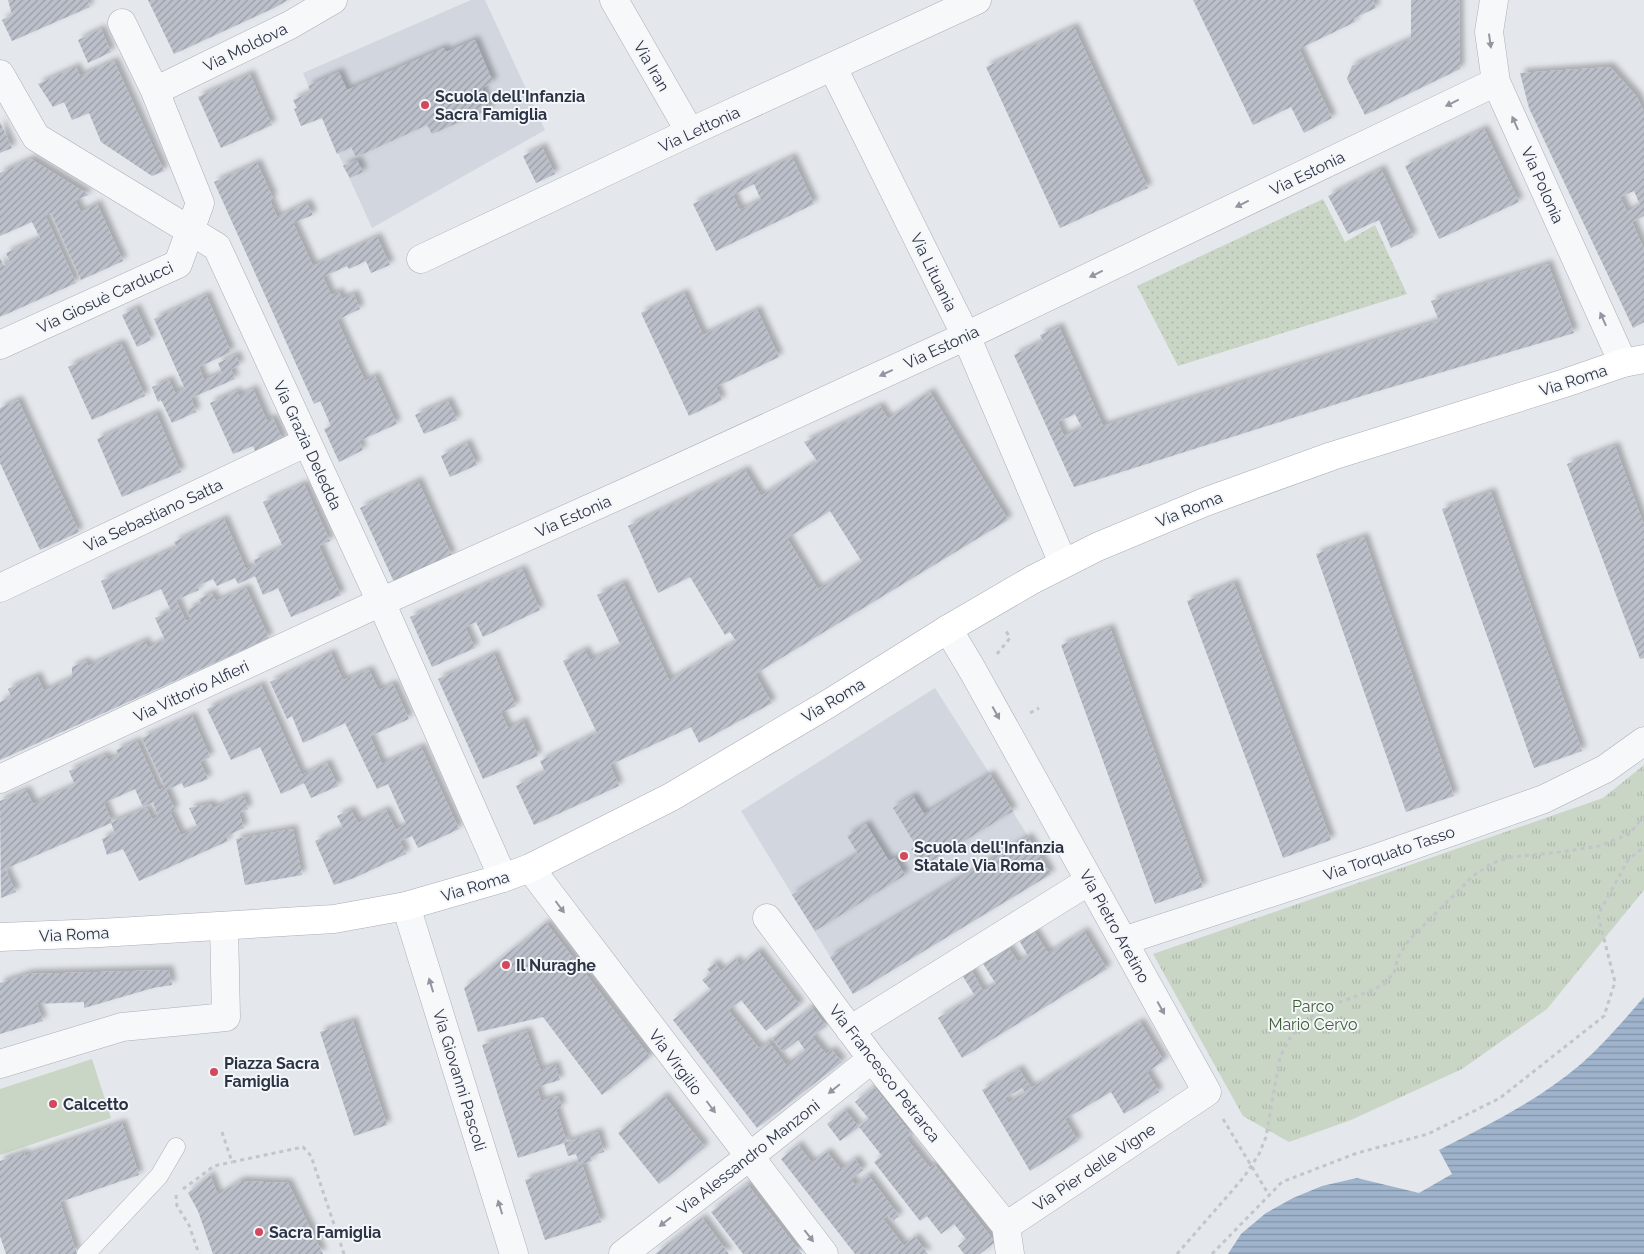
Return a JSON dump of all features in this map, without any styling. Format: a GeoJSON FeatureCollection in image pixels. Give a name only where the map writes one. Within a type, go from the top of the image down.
{"type":"FeatureCollection","features":[{"type":"Feature","properties":{"kind":"main road","name":"Via Roma"},"geometry":{"type":"LineString","coordinates":[[0,937],[334,919],[406,906],[503,878],[530,868],[671,797],[828,704],[948,629],[1097,547],[1205,502],[1332,456],[1634,361]]}},
{"type":"Feature","properties":{"kind":"street","name":"Via Moldova"},"geometry":{"type":"LineString","coordinates":[[154,91],[290,25],[333,0]]}},
{"type":"Feature","properties":{"kind":"street","name":"Via Iran"},"geometry":{"type":"LineString","coordinates":[[614,0],[690,132]]}},
{"type":"Feature","properties":{"kind":"street","name":"Via Lettonia"},"geometry":{"type":"LineString","coordinates":[[421,259],[690,132],[833,68],[977,0]]}},
{"type":"Feature","properties":{"kind":"street","name":"Via Polonia"},"geometry":{"type":"LineString","coordinates":[[1494,0],[1489,32],[1496,82],[1634,361]]}},
{"type":"Feature","properties":{"kind":"street"},"geometry":{"type":"LineString","coordinates":[[122,23],[154,91],[200,204],[190,230]]}},
{"type":"Feature","properties":{"kind":"street","name":"Via Lituania"},"geometry":{"type":"LineString","coordinates":[[833,68],[966,336],[1063,564]]}},
{"type":"Feature","properties":{"kind":"street","name":"Via Grazia Deledda"},"geometry":{"type":"LineString","coordinates":[[1,77],[36,138],[217,247],[381,602],[503,878]]}},
{"type":"Feature","properties":{"kind":"street","name":"Via Estonia"},"geometry":{"type":"LineString","coordinates":[[381,602],[966,336],[1496,82]]}},
{"type":"Feature","properties":{"kind":"street","name":"Via Giosuè Carducci"},"geometry":{"type":"LineString","coordinates":[[0,345],[178,264],[190,230]]}},
{"type":"Feature","properties":{"kind":"street","name":"Via Sebastiano Satta"},"geometry":{"type":"LineString","coordinates":[[0,588],[307,442]]}},
{"type":"Feature","properties":{"kind":"street","name":"Via Vittorio Alfieri"},"geometry":{"type":"LineString","coordinates":[[0,779],[381,602]]}},
{"type":"Feature","properties":{"kind":"street","name":"Via Pietro Aretino"},"geometry":{"type":"LineString","coordinates":[[948,629],[1207,1092]]}},
{"type":"Feature","properties":{"kind":"street","name":"Via Torquato Tasso"},"geometry":{"type":"LineString","coordinates":[[1124,941],[1377,858],[1544,799],[1605,769],[1644,741]]}},
{"type":"Feature","properties":{"kind":"street","name":"Via Virgilio"},"geometry":{"type":"LineString","coordinates":[[530,868],[824,1254]]}},
{"type":"Feature","properties":{"kind":"street"},"geometry":{"type":"LineString","coordinates":[[850,1030],[1089,880]]}},
{"type":"Feature","properties":{"kind":"street","name":"Via Giovanni Pascoli"},"geometry":{"type":"LineString","coordinates":[[406,906],[514,1254]]}},
{"type":"Feature","properties":{"kind":"street","name":"Via Francesco Petrarca"},"geometry":{"type":"LineString","coordinates":[[767,918],[872,1059],[1006,1226]]}},
{"type":"Feature","properties":{"kind":"street"},"geometry":{"type":"LineString","coordinates":[[0,1064],[122,1027],[226,1017],[224,926]]}},
{"type":"Feature","properties":{"kind":"street","name":"Via Alessandro Manzoni"},"geometry":{"type":"LineString","coordinates":[[625,1253],[872,1059]]}},
{"type":"Feature","properties":{"kind":"street","name":"Via Pier delle Vigne"},"geometry":{"type":"LineString","coordinates":[[1006,1226],[1207,1092]]}},
{"type":"Feature","properties":{"kind":"street"},"geometry":{"type":"LineString","coordinates":[[1006,1226],[1010,1254]]}},
{"type":"Feature","properties":{"kind":"lane"},"geometry":{"type":"LineString","coordinates":[[86,1254],[159,1176],[176,1147]]}},
{"type":"Feature","properties":{"kind":"path"},"geometry":{"type":"LineString","coordinates":[[1177,1254],[1259,1154],[1266,1137],[1280,1057],[1290,1038],[1304,1021],[1326,1007],[1373,990],[1385,983],[1394,973],[1398,957],[1409,940],[1473,876],[1492,863],[1512,857],[1598,846],[1629,834],[1644,816]]}},
{"type":"Feature","properties":{"kind":"path"},"geometry":{"type":"LineString","coordinates":[[1212,1254],[1282,1182],[1357,1153],[1428,1134],[1500,1098],[1604,1016],[1615,982],[1598,915],[1628,860],[1644,847]]}},
{"type":"Feature","properties":{"kind":"path"},"geometry":{"type":"LineString","coordinates":[[1207,1092],[1268,1195]]}},
{"type":"Feature","properties":{"kind":"path"},"geometry":{"type":"LineString","coordinates":[[222,1132],[232,1162]]}},
{"type":"Feature","properties":{"kind":"path"},"geometry":{"type":"LineString","coordinates":[[199,1254],[189,1225],[177,1206],[176,1194],[214,1166],[303,1147],[311,1156],[344,1254]]}},
{"type":"Feature","properties":{"kind":"shaded area","name":"Scuola dell'Infanzia Sacra Famiglia"},"geometry":{"type":"Polygon","coordinates":[[[471,0],[485,0],[545,130],[372,228],[337,154],[303,73],[471,0]]]}},
{"type":"Feature","properties":{"kind":"shaded area","name":"Scuola dell'Infanzia Statale Via Roma"},"geometry":{"type":"Polygon","coordinates":[[[935,688],[1051,874],[853,994],[741,811],[935,688]]]}},
{"type":"Feature","properties":{"kind":"green space"},"geometry":{"type":"Polygon","coordinates":[[[1323,199],[1345,242],[1375,225],[1407,294],[1178,366],[1137,286],[1323,199]]]}},
{"type":"Feature","properties":{"kind":"green space","name":"Parco Mario Cervo"},"geometry":{"type":"Polygon","coordinates":[[[1644,765],[1644,890],[1547,1009],[1462,1069],[1351,1120],[1289,1142],[1243,1116],[1153,954],[1603,798],[1644,765]]]}},
{"type":"Feature","properties":{"kind":"green space","name":"Calcetto"},"geometry":{"type":"Polygon","coordinates":[[[92,1059],[111,1118],[0,1155],[0,1089],[92,1059]]]}},
{"type":"Feature","properties":{"kind":"water"},"geometry":{"type":"Polygon","coordinates":[[[1644,997],[1644,1254],[1228,1254],[1241,1234],[1266,1213],[1293,1198],[1322,1186],[1357,1178],[1419,1193],[1452,1174],[1439,1150],[1513,1111],[1565,1077],[1614,1032],[1644,997]]]}},
{"type":"Feature","properties":{"kind":"building"},"geometry":{"type":"Polygon","coordinates":[[[8,0],[87,0],[90,7],[12,41],[2,20],[12,15],[8,0]]]}},
{"type":"Feature","properties":{"kind":"building"},"geometry":{"type":"Polygon","coordinates":[[[148,0],[288,0],[174,54],[148,0]]]}},
{"type":"Feature","properties":{"kind":"building"},"geometry":{"type":"Polygon","coordinates":[[[1193,0],[1373,0],[1376,8],[1354,18],[1355,22],[1299,49],[1332,118],[1304,133],[1291,107],[1253,125],[1193,0]]]}},
{"type":"Feature","properties":{"kind":"building"},"geometry":{"type":"Polygon","coordinates":[[[1411,0],[1459,0],[1460,69],[1365,115],[1347,79],[1352,66],[1411,39],[1411,0]]]}},
{"type":"Feature","properties":{"kind":"building"},"geometry":{"type":"Polygon","coordinates":[[[1074,27],[1148,188],[1060,228],[986,67],[1074,27]]]}},
{"type":"Feature","properties":{"kind":"building"},"geometry":{"type":"Polygon","coordinates":[[[101,29],[111,52],[88,63],[78,40],[101,29]]]}},
{"type":"Feature","properties":{"kind":"building"},"geometry":{"type":"Polygon","coordinates":[[[475,40],[493,82],[482,88],[490,109],[432,134],[427,125],[356,157],[351,147],[337,154],[322,118],[301,126],[294,109],[297,108],[293,100],[311,92],[308,86],[339,72],[347,90],[444,48],[446,52],[475,40]]]}},
{"type":"Feature","properties":{"kind":"building"},"geometry":{"type":"Polygon","coordinates":[[[114,61],[164,171],[152,176],[101,142],[89,113],[72,120],[64,102],[53,107],[38,84],[76,67],[80,76],[114,61]]]}},
{"type":"Feature","properties":{"kind":"building"},"geometry":{"type":"Polygon","coordinates":[[[1610,67],[1637,97],[1644,112],[1644,216],[1632,222],[1644,249],[1644,322],[1633,328],[1529,108],[1520,73],[1610,67]],[[1634,191],[1620,197],[1627,212],[1640,205],[1634,191]]]}},
{"type":"Feature","properties":{"kind":"building"},"geometry":{"type":"Polygon","coordinates":[[[250,74],[272,125],[221,148],[198,97],[250,74]]]}},
{"type":"Feature","properties":{"kind":"building"},"geometry":{"type":"Polygon","coordinates":[[[0,122],[12,148],[0,153],[0,122]]]}},
{"type":"Feature","properties":{"kind":"building"},"geometry":{"type":"Polygon","coordinates":[[[1484,129],[1519,202],[1439,239],[1405,166],[1484,129]]]}},
{"type":"Feature","properties":{"kind":"building"},"geometry":{"type":"Polygon","coordinates":[[[542,147],[555,174],[536,183],[523,156],[542,147]]]}},
{"type":"Feature","properties":{"kind":"building"},"geometry":{"type":"Polygon","coordinates":[[[792,157],[814,204],[716,251],[693,204],[792,157]],[[754,184],[733,195],[740,210],[761,200],[754,184]]]}},
{"type":"Feature","properties":{"kind":"building"},"geometry":{"type":"Polygon","coordinates":[[[31,159],[89,195],[75,200],[81,212],[97,204],[123,261],[81,280],[51,213],[45,215],[76,283],[0,317],[0,258],[4,266],[10,262],[6,253],[40,238],[32,222],[0,236],[0,173],[31,159]]]}},
{"type":"Feature","properties":{"kind":"building"},"geometry":{"type":"Polygon","coordinates":[[[357,160],[363,172],[350,178],[343,166],[357,160]]]}},
{"type":"Feature","properties":{"kind":"building"},"geometry":{"type":"Polygon","coordinates":[[[257,163],[273,198],[270,200],[277,217],[307,203],[313,215],[293,223],[313,266],[377,237],[390,265],[371,273],[366,261],[349,269],[347,266],[323,277],[331,295],[339,292],[342,299],[354,294],[360,309],[337,320],[365,381],[375,376],[397,424],[359,441],[363,450],[339,462],[324,429],[331,426],[320,401],[314,404],[214,182],[257,163]]]}},
{"type":"Feature","properties":{"kind":"building"},"geometry":{"type":"Polygon","coordinates":[[[1381,169],[1413,237],[1391,248],[1379,220],[1348,234],[1328,196],[1381,169]]]}},
{"type":"Feature","properties":{"kind":"building"},"geometry":{"type":"Polygon","coordinates":[[[1548,264],[1574,333],[1365,395],[1074,487],[1014,355],[1043,341],[1040,335],[1059,327],[1103,426],[1439,321],[1431,301],[1548,264]],[[1075,414],[1058,422],[1064,436],[1082,428],[1075,414]]]}},
{"type":"Feature","properties":{"kind":"building"},"geometry":{"type":"Polygon","coordinates":[[[684,293],[703,335],[757,310],[779,357],[716,387],[722,400],[689,416],[641,313],[684,293]]]}},
{"type":"Feature","properties":{"kind":"building"},"geometry":{"type":"Polygon","coordinates":[[[206,295],[231,352],[199,367],[204,380],[222,373],[218,363],[236,355],[240,365],[231,369],[235,379],[191,398],[196,412],[172,423],[161,400],[158,402],[152,387],[169,380],[175,393],[185,389],[154,319],[206,295]]]}},
{"type":"Feature","properties":{"kind":"building"},"geometry":{"type":"Polygon","coordinates":[[[136,308],[151,340],[137,347],[122,315],[136,308]]]}},
{"type":"Feature","properties":{"kind":"building"},"geometry":{"type":"Polygon","coordinates":[[[118,344],[122,345],[145,396],[92,420],[68,367],[118,344]]]}},
{"type":"Feature","properties":{"kind":"building"},"geometry":{"type":"Polygon","coordinates":[[[253,389],[267,421],[273,418],[283,441],[256,453],[253,446],[233,454],[210,403],[237,391],[239,396],[253,389]]]}},
{"type":"Feature","properties":{"kind":"building"},"geometry":{"type":"Polygon","coordinates":[[[930,392],[1008,520],[755,674],[772,703],[699,743],[691,727],[610,765],[619,786],[534,825],[516,786],[545,772],[540,761],[597,733],[563,661],[585,650],[590,660],[621,646],[597,595],[623,583],[669,680],[736,641],[730,632],[725,635],[690,577],[658,593],[628,526],[745,470],[761,496],[817,461],[804,442],[880,406],[888,419],[930,392]],[[830,511],[787,538],[818,589],[862,562],[830,511]]]}},
{"type":"Feature","properties":{"kind":"building"},"geometry":{"type":"Polygon","coordinates":[[[18,400],[79,532],[40,550],[0,463],[0,408],[18,400]]]}},
{"type":"Feature","properties":{"kind":"building"},"geometry":{"type":"Polygon","coordinates":[[[448,401],[457,420],[424,434],[415,415],[448,401]]]}},
{"type":"Feature","properties":{"kind":"building"},"geometry":{"type":"Polygon","coordinates":[[[156,413],[181,472],[122,497],[97,439],[156,413]]]}},
{"type":"Feature","properties":{"kind":"building"},"geometry":{"type":"Polygon","coordinates":[[[467,443],[477,465],[450,477],[441,456],[467,443]]]}},
{"type":"Feature","properties":{"kind":"building"},"geometry":{"type":"Polygon","coordinates":[[[1615,446],[1644,525],[1644,658],[1640,659],[1567,464],[1615,446]]]}},
{"type":"Feature","properties":{"kind":"building"},"geometry":{"type":"Polygon","coordinates":[[[418,481],[452,556],[394,582],[360,508],[418,481]]]}},
{"type":"Feature","properties":{"kind":"building"},"geometry":{"type":"Polygon","coordinates":[[[304,484],[330,541],[319,546],[341,595],[291,617],[278,588],[263,595],[255,576],[238,584],[235,578],[217,586],[213,579],[197,586],[199,590],[176,600],[186,621],[191,619],[187,610],[201,603],[199,599],[212,593],[216,601],[246,588],[269,638],[0,760],[0,702],[11,697],[8,689],[37,676],[44,691],[72,678],[72,667],[86,661],[88,666],[145,641],[148,648],[165,640],[155,618],[171,611],[161,589],[113,610],[101,581],[177,547],[174,542],[224,519],[246,569],[256,565],[254,560],[283,547],[263,502],[304,484]]]}},
{"type":"Feature","properties":{"kind":"building"},"geometry":{"type":"Polygon","coordinates":[[[1491,492],[1582,751],[1534,768],[1442,509],[1491,492]]]}},
{"type":"Feature","properties":{"kind":"building"},"geometry":{"type":"Polygon","coordinates":[[[1364,537],[1454,796],[1406,812],[1316,554],[1364,537]]]}},
{"type":"Feature","properties":{"kind":"building"},"geometry":{"type":"Polygon","coordinates":[[[522,569],[540,610],[483,637],[476,622],[465,627],[475,648],[432,667],[410,617],[522,569]]]}},
{"type":"Feature","properties":{"kind":"building"},"geometry":{"type":"Polygon","coordinates":[[[1234,583],[1331,840],[1283,858],[1187,601],[1234,583]]]}},
{"type":"Feature","properties":{"kind":"building"},"geometry":{"type":"Polygon","coordinates":[[[1110,628],[1203,887],[1155,904],[1061,645],[1110,628]]]}},
{"type":"Feature","properties":{"kind":"building"},"geometry":{"type":"Polygon","coordinates":[[[331,653],[343,680],[369,670],[379,690],[393,684],[409,719],[370,736],[382,764],[421,747],[459,829],[418,848],[412,836],[400,841],[406,854],[334,885],[315,841],[343,828],[337,816],[351,810],[358,823],[386,810],[396,830],[406,824],[388,784],[377,789],[345,723],[303,743],[292,716],[287,719],[270,682],[331,653]]]}},
{"type":"Feature","properties":{"kind":"building"},"geometry":{"type":"Polygon","coordinates":[[[494,654],[516,706],[501,713],[508,728],[523,721],[538,756],[483,779],[438,679],[494,654]]]}},
{"type":"Feature","properties":{"kind":"building"},"geometry":{"type":"Polygon","coordinates":[[[261,685],[302,775],[327,763],[338,786],[311,798],[304,783],[281,794],[260,747],[231,760],[207,709],[261,685]]]}},
{"type":"Feature","properties":{"kind":"building"},"geometry":{"type":"Polygon","coordinates":[[[192,716],[210,757],[200,762],[208,779],[184,788],[182,783],[166,790],[175,810],[170,812],[181,835],[198,828],[189,808],[211,804],[213,808],[244,796],[248,809],[239,813],[244,828],[226,836],[228,841],[139,881],[123,849],[107,855],[102,839],[115,833],[111,823],[5,869],[16,892],[1,898],[0,801],[26,790],[33,804],[75,785],[69,771],[105,755],[108,760],[119,755],[116,750],[137,741],[159,790],[165,787],[142,738],[192,716]],[[135,789],[104,803],[112,822],[147,808],[152,819],[158,817],[153,802],[143,807],[135,789]]]}},
{"type":"Feature","properties":{"kind":"building"},"geometry":{"type":"Polygon","coordinates":[[[990,774],[1013,811],[922,867],[911,849],[916,846],[893,808],[913,796],[924,814],[990,774]]]}},
{"type":"Feature","properties":{"kind":"building"},"geometry":{"type":"Polygon","coordinates":[[[866,824],[889,861],[895,858],[905,875],[815,931],[792,895],[858,854],[847,836],[866,824]]]}},
{"type":"Feature","properties":{"kind":"building"},"geometry":{"type":"Polygon","coordinates":[[[293,829],[302,875],[245,885],[236,839],[293,829]]]}},
{"type":"Feature","properties":{"kind":"building"},"geometry":{"type":"Polygon","coordinates":[[[1028,837],[1051,874],[853,994],[830,957],[1028,837]]]}},
{"type":"Feature","properties":{"kind":"building"},"geometry":{"type":"Polygon","coordinates":[[[546,923],[650,1057],[602,1095],[543,1017],[478,1032],[464,988],[546,923]]]}},
{"type":"Feature","properties":{"kind":"building"},"geometry":{"type":"Polygon","coordinates":[[[1034,931],[1048,953],[1084,931],[1107,969],[962,1058],[938,1018],[975,996],[962,975],[971,970],[983,991],[996,984],[982,962],[1008,947],[1018,962],[1028,956],[1019,940],[1034,931]]]}},
{"type":"Feature","properties":{"kind":"building"},"geometry":{"type":"Polygon","coordinates":[[[758,951],[800,1005],[766,1031],[741,1000],[728,1010],[759,1048],[768,1041],[786,1065],[805,1050],[798,1040],[783,1052],[772,1038],[811,1007],[826,1026],[812,1037],[826,1054],[832,1050],[842,1062],[757,1128],[673,1020],[711,990],[702,980],[711,973],[707,969],[715,963],[721,971],[736,959],[740,966],[758,951]]]}},
{"type":"Feature","properties":{"kind":"building"},"geometry":{"type":"Polygon","coordinates":[[[169,970],[172,985],[153,988],[84,1008],[84,1002],[37,1004],[43,1021],[0,1034],[0,983],[28,974],[169,970]]]}},
{"type":"Feature","properties":{"kind":"building"},"geometry":{"type":"Polygon","coordinates":[[[353,1021],[387,1125],[354,1136],[320,1032],[353,1021]]]}},
{"type":"Feature","properties":{"kind":"building"},"geometry":{"type":"Polygon","coordinates":[[[1140,1022],[1164,1061],[1147,1072],[1159,1092],[1124,1114],[1111,1092],[1065,1119],[1078,1141],[1030,1171],[982,1090],[1019,1069],[1031,1088],[1140,1022]],[[1022,1088],[1005,1098],[1008,1103],[1025,1092],[1022,1088]]]}},
{"type":"Feature","properties":{"kind":"building"},"geometry":{"type":"Polygon","coordinates":[[[527,1031],[540,1070],[555,1065],[560,1080],[537,1087],[541,1101],[558,1096],[562,1107],[556,1109],[567,1142],[598,1132],[604,1152],[590,1157],[592,1161],[582,1164],[601,1222],[545,1240],[525,1180],[579,1163],[576,1154],[568,1156],[564,1143],[518,1158],[482,1045],[527,1031]]]}},
{"type":"Feature","properties":{"kind":"building"},"geometry":{"type":"Polygon","coordinates":[[[874,1087],[911,1134],[906,1138],[930,1168],[934,1164],[995,1242],[980,1254],[964,1254],[958,1246],[966,1239],[954,1224],[941,1234],[927,1216],[920,1221],[874,1162],[882,1156],[859,1127],[869,1119],[855,1102],[874,1087]]]}},
{"type":"Feature","properties":{"kind":"building"},"geometry":{"type":"Polygon","coordinates":[[[664,1096],[705,1147],[659,1184],[618,1133],[664,1096]]]}},
{"type":"Feature","properties":{"kind":"building"},"geometry":{"type":"Polygon","coordinates":[[[845,1110],[859,1127],[840,1141],[827,1124],[845,1110]]]}},
{"type":"Feature","properties":{"kind":"building"},"geometry":{"type":"Polygon","coordinates":[[[122,1123],[139,1175],[60,1202],[77,1254],[6,1254],[0,1236],[0,1161],[24,1153],[25,1156],[122,1123]]]}},
{"type":"Feature","properties":{"kind":"building"},"geometry":{"type":"Polygon","coordinates":[[[798,1145],[812,1163],[827,1152],[841,1169],[855,1159],[863,1170],[851,1179],[855,1185],[868,1175],[899,1216],[893,1221],[888,1215],[883,1219],[904,1246],[915,1237],[928,1254],[855,1254],[781,1159],[798,1145]]]}},
{"type":"Feature","properties":{"kind":"building","name":"Sacra Famiglia"},"geometry":{"type":"Polygon","coordinates":[[[210,1175],[218,1195],[240,1181],[288,1183],[323,1254],[213,1254],[198,1211],[188,1193],[210,1175]]]}},
{"type":"Feature","properties":{"kind":"building"},"geometry":{"type":"Polygon","coordinates":[[[747,1184],[802,1254],[743,1254],[711,1212],[747,1184]]]}},
{"type":"Feature","properties":{"kind":"building"},"geometry":{"type":"Polygon","coordinates":[[[702,1218],[729,1254],[655,1254],[702,1218]]]}},
{"type":"Feature","properties":{"kind":"place","name":"Scuola dell'Infanzia Sacra Famiglia"},"geometry":{"type":"Point","coordinates":[425,105]}},
{"type":"Feature","properties":{"kind":"place","name":"Scuola dell'Infanzia Statale Via Roma"},"geometry":{"type":"Point","coordinates":[904,856]}},
{"type":"Feature","properties":{"kind":"place","name":"Il Nuraghe"},"geometry":{"type":"Point","coordinates":[506,965]}},
{"type":"Feature","properties":{"kind":"place","name":"Piazza Sacra Famiglia"},"geometry":{"type":"Point","coordinates":[214,1072]}},
{"type":"Feature","properties":{"kind":"place","name":"Calcetto"},"geometry":{"type":"Point","coordinates":[53,1104]}},
{"type":"Feature","properties":{"kind":"place","name":"Sacra Famiglia"},"geometry":{"type":"Point","coordinates":[259,1232]}}]}
